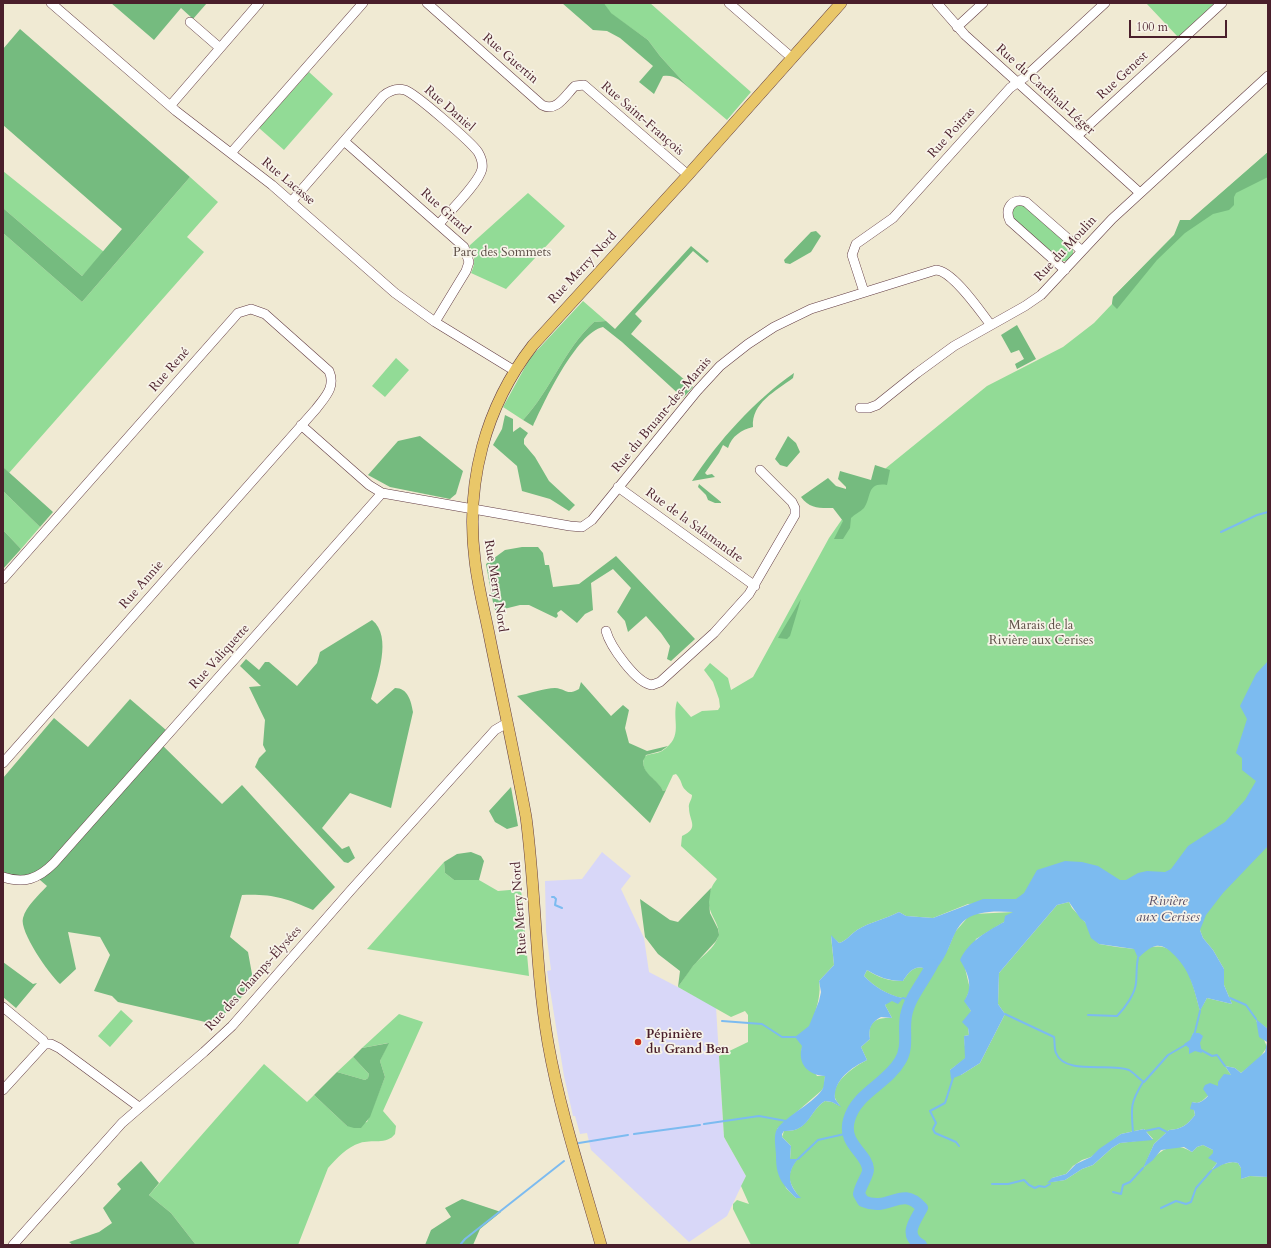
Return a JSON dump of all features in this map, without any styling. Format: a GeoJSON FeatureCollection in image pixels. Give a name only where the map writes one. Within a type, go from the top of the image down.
{"type":"FeatureCollection","features":[{"type":"Feature","properties":{"kind":"main road","name":"Rue Merry Nord"},"geometry":{"type":"LineString","coordinates":[[600,1245],[570,1134],[548,1044],[539,978],[528,837],[507,723],[477,577],[473,543],[472,509],[477,470],[486,431],[496,406],[515,371],[530,349],[841,3]]}},
{"type":"Feature","properties":{"kind":"street","name":"Rue Lacasse"},"geometry":{"type":"LineString","coordinates":[[51,3],[170,106],[291,202],[395,293],[435,322],[515,371]]}},
{"type":"Feature","properties":{"kind":"street"},"geometry":{"type":"LineString","coordinates":[[170,106],[259,3]]}},
{"type":"Feature","properties":{"kind":"street"},"geometry":{"type":"LineString","coordinates":[[231,153],[362,3]]}},
{"type":"Feature","properties":{"kind":"street","name":"Rue Guertin"},"geometry":{"type":"LineString","coordinates":[[427,3],[545,106],[550,108],[555,106],[578,85]]}},
{"type":"Feature","properties":{"kind":"street"},"geometry":{"type":"LineString","coordinates":[[729,3],[792,58]]}},
{"type":"Feature","properties":{"kind":"street","name":"Rue du Cardinal-Léger"},"geometry":{"type":"LineString","coordinates":[[937,3],[957,27],[1140,193]]}},
{"type":"Feature","properties":{"kind":"street"},"geometry":{"type":"LineString","coordinates":[[957,27],[983,3]]}},
{"type":"Feature","properties":{"kind":"street","name":"Rue Poitras"},"geometry":{"type":"LineString","coordinates":[[864,292],[852,255],[856,244],[893,218],[1010,88],[1105,3]]}},
{"type":"Feature","properties":{"kind":"street","name":"Rue Genest"},"geometry":{"type":"LineString","coordinates":[[1077,136],[1222,3]]}},
{"type":"Feature","properties":{"kind":"street"},"geometry":{"type":"LineString","coordinates":[[190,22],[220,48]]}},
{"type":"Feature","properties":{"kind":"street","name":"Rue du Moulin"},"geometry":{"type":"LineString","coordinates":[[860,408],[868,408],[877,405],[929,364],[990,324],[1033,301],[1049,287],[1112,219],[1268,76]]}},
{"type":"Feature","properties":{"kind":"street","name":"Rue Saint-François"},"geometry":{"type":"LineString","coordinates":[[578,85],[586,87],[688,175]]}},
{"type":"Feature","properties":{"kind":"street","name":"Rue Daniel"},"geometry":{"type":"LineString","coordinates":[[291,202],[383,96],[390,91],[400,89],[413,94],[466,140],[480,157],[482,171],[439,224]]}},
{"type":"Feature","properties":{"kind":"street","name":"Rue Girard"},"geometry":{"type":"LineString","coordinates":[[344,141],[464,247],[469,262],[466,271],[435,322]]}},
{"type":"Feature","properties":{"kind":"street"},"geometry":{"type":"LineString","coordinates":[[1065,270],[1010,220],[1008,212],[1010,205],[1019,200],[1028,203],[1082,251]]}},
{"type":"Feature","properties":{"kind":"street","name":"Rue du Bruant-des-Marais"},"geometry":{"type":"LineString","coordinates":[[472,509],[574,527],[582,527],[589,523],[697,390],[734,355],[758,337],[786,321],[818,307],[939,270],[944,272],[969,295],[990,324]]}},
{"type":"Feature","properties":{"kind":"street","name":"Rue René"},"geometry":{"type":"LineString","coordinates":[[3,578],[234,316],[242,311],[256,310],[265,314],[329,372],[332,379],[329,391],[302,425]]}},
{"type":"Feature","properties":{"kind":"street"},"geometry":{"type":"LineString","coordinates":[[302,425],[369,485],[382,493],[472,509]]}},
{"type":"Feature","properties":{"kind":"street","name":"Rue Annie"},"geometry":{"type":"LineString","coordinates":[[3,763],[302,425]]}},
{"type":"Feature","properties":{"kind":"street"},"geometry":{"type":"LineString","coordinates":[[606,631],[614,649],[642,681],[650,685],[658,684],[718,629],[755,586],[794,518],[795,512],[792,502],[760,470]]}},
{"type":"Feature","properties":{"kind":"street","name":"Rue de la Salamandre"},"geometry":{"type":"LineString","coordinates":[[618,488],[755,586]]}},
{"type":"Feature","properties":{"kind":"street","name":"Rue Valiquette"},"geometry":{"type":"LineString","coordinates":[[3,877],[19,881],[28,880],[43,873],[54,863],[382,493]]}},
{"type":"Feature","properties":{"kind":"street","name":"Rue des Champs-Élysées"},"geometry":{"type":"LineString","coordinates":[[13,1245],[102,1145],[140,1107],[232,1026],[351,890],[495,730],[507,723]]}},
{"type":"Feature","properties":{"kind":"street"},"geometry":{"type":"LineString","coordinates":[[3,1007],[43,1040],[45,1044]]}},
{"type":"Feature","properties":{"kind":"street"},"geometry":{"type":"LineString","coordinates":[[3,1090],[45,1044],[51,1044],[60,1048],[140,1107]]}},
{"type":"Feature","properties":{"kind":"shaded area","name":"Pépinière du Grand Ben"},"geometry":{"type":"Polygon","coordinates":[[[602,852],[631,876],[621,889],[644,938],[649,972],[716,1007],[724,1137],[746,1176],[727,1216],[689,1242],[591,1150],[587,1133],[580,1134],[575,1116],[573,1116],[564,1076],[547,971],[551,970],[546,931],[545,881],[582,879],[602,852]]]}},
{"type":"Feature","properties":{"kind":"green space"},"geometry":{"type":"Polygon","coordinates":[[[111,3],[207,3],[193,19],[181,8],[154,40],[111,3]]]}},
{"type":"Feature","properties":{"kind":"green space"},"geometry":{"type":"Polygon","coordinates":[[[562,3],[604,3],[611,13],[648,40],[660,56],[689,88],[674,77],[663,76],[654,94],[639,82],[653,66],[620,38],[607,31],[593,30],[562,3]]]}},
{"type":"Feature","properties":{"kind":"green space"},"geometry":{"type":"Polygon","coordinates":[[[604,3],[650,3],[751,92],[727,120],[689,88],[660,56],[648,40],[610,13],[604,3]]]}},
{"type":"Feature","properties":{"kind":"green space"},"geometry":{"type":"Polygon","coordinates":[[[1146,3],[1215,3],[1178,37],[1146,3]]]}},
{"type":"Feature","properties":{"kind":"green space"},"geometry":{"type":"Polygon","coordinates":[[[20,29],[190,177],[82,302],[3,233],[3,208],[82,276],[122,229],[3,125],[3,49],[20,29]]]}},
{"type":"Feature","properties":{"kind":"green space"},"geometry":{"type":"Polygon","coordinates":[[[309,72],[333,94],[284,150],[259,128],[309,72]]]}},
{"type":"Feature","properties":{"kind":"green space","name":"Marais de la Rivière aux Cerises"},"geometry":{"type":"Polygon","coordinates":[[[1268,152],[1268,1029],[1256,1020],[1267,1047],[1259,1059],[1241,1073],[1235,1068],[1225,1066],[1231,1075],[1202,1101],[1197,1103],[1192,1102],[1195,1115],[1184,1126],[1169,1130],[1154,1144],[1144,1167],[1155,1156],[1166,1149],[1178,1147],[1185,1148],[1192,1152],[1197,1147],[1203,1145],[1213,1150],[1217,1163],[1212,1169],[1223,1164],[1233,1162],[1238,1163],[1241,1168],[1241,1179],[1250,1176],[1268,1177],[1268,1245],[751,1245],[733,1209],[733,1204],[737,1200],[749,1204],[741,1186],[746,1176],[724,1137],[719,1056],[748,1042],[748,1015],[745,1011],[731,1017],[678,987],[695,963],[711,949],[718,936],[717,925],[709,905],[711,889],[717,879],[681,846],[682,836],[691,830],[692,827],[689,806],[692,795],[683,787],[679,777],[676,774],[673,775],[666,790],[663,791],[646,772],[643,763],[644,757],[662,751],[673,740],[676,728],[675,715],[677,701],[691,717],[702,711],[718,710],[720,707],[719,699],[713,682],[704,670],[710,663],[728,678],[731,690],[753,677],[829,538],[845,515],[886,468],[987,386],[1063,347],[1094,323],[1112,304],[1113,297],[1174,235],[1268,152]],[[1118,898],[968,904],[933,918],[906,916],[899,912],[862,927],[844,941],[839,943],[831,936],[834,965],[819,981],[820,989],[817,1007],[801,1052],[817,1076],[825,1076],[824,1087],[777,1129],[776,1156],[786,1188],[796,1198],[800,1198],[791,1184],[790,1175],[793,1165],[797,1159],[790,1159],[791,1146],[782,1137],[784,1131],[799,1128],[808,1120],[819,1105],[825,1101],[832,1102],[840,1106],[835,1098],[837,1086],[845,1075],[856,1066],[867,1060],[861,1047],[870,1039],[869,1033],[871,1025],[881,1018],[892,1018],[885,1005],[888,1002],[902,998],[886,993],[872,984],[864,976],[867,970],[884,978],[903,981],[912,970],[915,968],[921,968],[925,969],[925,979],[948,949],[955,932],[968,917],[973,914],[1014,912],[1004,922],[976,939],[965,968],[970,989],[965,1001],[971,1011],[968,1028],[969,1035],[964,1036],[966,1058],[950,1070],[961,1075],[980,1063],[1005,1014],[998,1004],[999,973],[1057,905],[1069,902],[1072,908],[1085,922],[1099,944],[1135,949],[1158,946],[1174,952],[1180,958],[1189,974],[1200,1010],[1207,998],[1232,1004],[1224,985],[1224,969],[1213,950],[1203,938],[1200,930],[1118,898]],[[1193,1033],[1190,1053],[1200,1043],[1199,1033],[1193,1033]],[[1144,1129],[1121,1134],[1091,1157],[1082,1160],[1073,1166],[1066,1174],[1052,1178],[1051,1182],[1065,1180],[1082,1169],[1093,1165],[1120,1143],[1153,1139],[1144,1129]]]}},
{"type":"Feature","properties":{"kind":"green space"},"geometry":{"type":"Polygon","coordinates":[[[1268,152],[1268,177],[1236,193],[1234,197],[1234,205],[1229,210],[1213,214],[1185,233],[1157,260],[1117,309],[1112,304],[1113,297],[1174,235],[1180,220],[1190,220],[1268,152]]]}},
{"type":"Feature","properties":{"kind":"green space"},"geometry":{"type":"Polygon","coordinates":[[[3,171],[104,252],[82,276],[3,208],[3,171]]]}},
{"type":"Feature","properties":{"kind":"green space"},"geometry":{"type":"Polygon","coordinates":[[[190,177],[218,202],[187,237],[204,252],[9,473],[3,467],[3,233],[82,302],[190,177]]]}},
{"type":"Feature","properties":{"kind":"green space","name":"Parc des Sommets"},"geometry":{"type":"Polygon","coordinates":[[[528,193],[565,226],[506,289],[471,273],[474,266],[474,259],[473,252],[469,246],[528,193]]]}},
{"type":"Feature","properties":{"kind":"green space"},"geometry":{"type":"Polygon","coordinates":[[[1018,205],[1023,205],[1073,249],[1073,254],[1067,261],[1062,261],[1013,218],[1013,209],[1018,205]]]}},
{"type":"Feature","properties":{"kind":"green space"},"geometry":{"type":"Polygon","coordinates":[[[816,231],[821,236],[811,252],[790,264],[785,263],[784,260],[811,232],[816,231]]]}},
{"type":"Feature","properties":{"kind":"green space"},"geometry":{"type":"Polygon","coordinates":[[[691,246],[709,261],[707,263],[693,251],[635,314],[642,321],[631,334],[693,387],[683,398],[622,342],[603,327],[593,332],[582,342],[572,355],[553,386],[533,426],[523,420],[542,396],[574,344],[583,333],[594,322],[606,321],[615,329],[691,246]]]}},
{"type":"Feature","properties":{"kind":"green space"},"geometry":{"type":"Polygon","coordinates":[[[583,301],[606,321],[594,322],[583,333],[574,344],[542,396],[523,420],[503,407],[530,358],[583,301]]]}},
{"type":"Feature","properties":{"kind":"green space"},"geometry":{"type":"Polygon","coordinates":[[[1017,325],[1036,359],[1017,369],[1015,364],[1024,359],[1019,350],[1011,353],[1001,335],[1017,325]]]}},
{"type":"Feature","properties":{"kind":"green space"},"geometry":{"type":"Polygon","coordinates":[[[396,358],[409,370],[385,397],[372,386],[396,358]]]}},
{"type":"Feature","properties":{"kind":"green space"},"geometry":{"type":"Polygon","coordinates":[[[794,373],[793,378],[772,393],[760,404],[753,419],[753,427],[738,434],[732,440],[728,448],[723,445],[705,473],[707,475],[712,474],[715,477],[692,481],[725,436],[751,408],[794,373]]]}},
{"type":"Feature","properties":{"kind":"green space"},"geometry":{"type":"Polygon","coordinates":[[[505,415],[513,419],[513,432],[520,427],[528,433],[524,439],[524,444],[535,457],[549,481],[575,505],[569,511],[550,499],[522,491],[517,466],[493,445],[502,429],[505,415]]]}},
{"type":"Feature","properties":{"kind":"green space"},"geometry":{"type":"Polygon","coordinates":[[[420,436],[463,471],[456,494],[450,499],[390,487],[368,475],[398,441],[420,436]]]}},
{"type":"Feature","properties":{"kind":"green space"},"geometry":{"type":"Polygon","coordinates":[[[788,436],[796,443],[800,452],[787,467],[780,465],[775,459],[788,436]]]}},
{"type":"Feature","properties":{"kind":"green space"},"geometry":{"type":"Polygon","coordinates":[[[875,465],[890,470],[887,485],[880,485],[873,488],[864,508],[851,518],[850,528],[843,539],[834,539],[843,521],[833,508],[819,508],[811,506],[801,497],[828,478],[836,486],[846,489],[846,487],[838,479],[840,471],[871,480],[875,465]]]}},
{"type":"Feature","properties":{"kind":"green space"},"geometry":{"type":"Polygon","coordinates":[[[3,467],[53,512],[40,527],[3,491],[3,467]]]}},
{"type":"Feature","properties":{"kind":"green space"},"geometry":{"type":"Polygon","coordinates":[[[699,484],[721,503],[715,503],[708,500],[706,495],[698,487],[699,484]]]}},
{"type":"Feature","properties":{"kind":"green space"},"geometry":{"type":"Polygon","coordinates":[[[3,491],[40,527],[21,549],[3,530],[3,491]]]}},
{"type":"Feature","properties":{"kind":"green space"},"geometry":{"type":"Polygon","coordinates":[[[3,530],[21,549],[3,569],[3,530]]]}},
{"type":"Feature","properties":{"kind":"green space"},"geometry":{"type":"Polygon","coordinates":[[[522,547],[538,547],[543,553],[545,565],[549,565],[553,587],[579,584],[616,556],[695,639],[671,661],[667,659],[670,646],[646,616],[628,632],[625,621],[617,612],[631,588],[613,569],[591,583],[593,610],[585,614],[577,623],[561,610],[557,613],[558,616],[556,618],[529,605],[520,605],[496,611],[494,608],[486,564],[505,550],[522,547]]]}},
{"type":"Feature","properties":{"kind":"green space"},"geometry":{"type":"Polygon","coordinates":[[[801,599],[790,636],[787,639],[778,638],[801,599]]]}},
{"type":"Feature","properties":{"kind":"green space"},"geometry":{"type":"Polygon","coordinates":[[[372,620],[378,627],[382,636],[382,658],[371,699],[377,704],[395,688],[403,690],[408,696],[413,712],[391,808],[350,793],[322,828],[342,849],[349,846],[355,858],[348,863],[344,862],[255,767],[259,758],[266,751],[263,745],[265,720],[249,687],[261,686],[240,666],[246,659],[259,670],[265,662],[269,662],[297,686],[317,663],[320,652],[372,620]]]}},
{"type":"Feature","properties":{"kind":"green space"},"geometry":{"type":"Polygon","coordinates":[[[581,682],[611,716],[623,705],[629,710],[625,728],[629,743],[647,751],[668,746],[661,751],[646,755],[643,761],[645,770],[658,783],[663,791],[666,790],[650,823],[517,696],[551,688],[571,692],[579,689],[581,682]]]}},
{"type":"Feature","properties":{"kind":"green space"},"geometry":{"type":"Polygon","coordinates":[[[130,699],[166,730],[157,740],[222,804],[242,785],[335,887],[313,910],[294,902],[271,896],[242,895],[230,937],[248,952],[254,985],[214,1024],[118,1002],[112,996],[94,991],[110,955],[100,937],[68,932],[76,969],[60,984],[36,952],[30,942],[23,924],[23,918],[27,909],[47,886],[33,874],[16,877],[3,872],[3,778],[54,718],[88,747],[130,699]]]}},
{"type":"Feature","properties":{"kind":"green space"},"geometry":{"type":"Polygon","coordinates":[[[511,787],[518,826],[507,829],[495,822],[489,811],[511,787]]]}},
{"type":"Feature","properties":{"kind":"green space"},"geometry":{"type":"Polygon","coordinates":[[[471,852],[481,856],[484,861],[479,880],[454,880],[445,873],[444,862],[457,854],[471,852]]]}},
{"type":"Feature","properties":{"kind":"green space"},"geometry":{"type":"Polygon","coordinates":[[[444,862],[445,873],[454,880],[479,880],[498,891],[521,889],[529,976],[367,949],[444,862]]]}},
{"type":"Feature","properties":{"kind":"green space"},"geometry":{"type":"Polygon","coordinates":[[[711,888],[709,902],[710,913],[718,929],[719,935],[716,941],[693,966],[678,987],[680,971],[658,954],[645,937],[640,899],[670,920],[678,922],[711,888]]]}},
{"type":"Feature","properties":{"kind":"green space"},"geometry":{"type":"Polygon","coordinates":[[[3,962],[33,984],[37,983],[16,1008],[3,997],[3,962]]]}},
{"type":"Feature","properties":{"kind":"green space"},"geometry":{"type":"Polygon","coordinates":[[[121,1010],[133,1021],[110,1047],[98,1036],[121,1010]]]}},
{"type":"Feature","properties":{"kind":"green space"},"geometry":{"type":"Polygon","coordinates":[[[399,1014],[423,1022],[383,1111],[396,1126],[395,1134],[383,1141],[364,1142],[351,1147],[342,1153],[328,1168],[298,1245],[196,1245],[171,1213],[149,1195],[264,1064],[307,1102],[314,1095],[347,1126],[367,1122],[385,1077],[380,1061],[388,1043],[362,1048],[399,1014]]]}},
{"type":"Feature","properties":{"kind":"green space"},"geometry":{"type":"Polygon","coordinates":[[[389,1043],[380,1061],[385,1077],[370,1117],[361,1128],[347,1126],[314,1095],[337,1072],[365,1080],[368,1078],[369,1074],[353,1057],[362,1048],[389,1043]]]}},
{"type":"Feature","properties":{"kind":"green space"},"geometry":{"type":"Polygon","coordinates":[[[353,1057],[369,1074],[368,1078],[365,1080],[337,1072],[353,1057]]]}},
{"type":"Feature","properties":{"kind":"green space"},"geometry":{"type":"Polygon","coordinates":[[[141,1161],[159,1183],[149,1195],[171,1213],[196,1245],[73,1245],[69,1242],[99,1232],[112,1223],[103,1208],[121,1189],[117,1184],[141,1161]]]}},
{"type":"Feature","properties":{"kind":"green space"},"geometry":{"type":"Polygon","coordinates":[[[462,1199],[501,1212],[480,1229],[473,1245],[425,1245],[431,1230],[451,1217],[445,1208],[462,1199]]]}},
{"type":"Feature","properties":{"kind":"water","name":"Rivière aux Cerises"},"geometry":{"type":"Polygon","coordinates":[[[1268,661],[1268,846],[1223,893],[1206,915],[1200,930],[1203,938],[1213,950],[1224,969],[1224,985],[1232,1004],[1207,998],[1200,1011],[1187,973],[1178,959],[1169,950],[1156,946],[1149,949],[1138,958],[1134,949],[1099,944],[1091,938],[1085,922],[1080,918],[1069,902],[1057,905],[999,973],[998,1004],[1005,1014],[980,1063],[961,1075],[951,1079],[950,1070],[965,1058],[964,1036],[969,1035],[968,1028],[962,1022],[971,1011],[964,1001],[969,991],[969,980],[960,960],[973,942],[1004,922],[1005,916],[1013,912],[989,912],[973,916],[962,922],[946,955],[938,967],[925,979],[925,969],[921,968],[915,968],[912,970],[903,981],[884,978],[867,970],[864,976],[872,984],[887,993],[903,998],[898,1004],[892,1001],[885,1005],[892,1018],[881,1017],[871,1026],[869,1032],[870,1039],[861,1047],[867,1060],[855,1066],[840,1080],[835,1092],[835,1099],[841,1107],[832,1102],[825,1101],[819,1105],[804,1125],[793,1130],[784,1131],[782,1134],[782,1137],[791,1146],[790,1159],[798,1159],[790,1174],[791,1184],[801,1198],[796,1198],[781,1180],[777,1169],[775,1135],[781,1124],[815,1098],[823,1088],[825,1076],[809,1071],[805,1067],[801,1058],[802,1046],[795,1037],[809,1026],[821,992],[819,981],[834,965],[831,935],[839,943],[846,940],[862,927],[899,912],[906,916],[933,918],[983,899],[1016,899],[1024,893],[1037,870],[1065,861],[1082,862],[1098,866],[1120,880],[1126,880],[1138,873],[1147,871],[1165,872],[1171,869],[1188,846],[1225,822],[1245,800],[1256,781],[1242,770],[1242,758],[1236,753],[1247,719],[1240,706],[1256,674],[1268,661]]]}},
{"type":"Feature","properties":{"kind":"water"},"geometry":{"type":"Polygon","coordinates":[[[1256,1019],[1268,1029],[1268,1177],[1250,1176],[1241,1179],[1241,1168],[1238,1163],[1234,1162],[1224,1164],[1211,1171],[1217,1163],[1208,1158],[1213,1153],[1213,1150],[1203,1145],[1197,1147],[1192,1152],[1184,1147],[1161,1150],[1153,1160],[1143,1168],[1154,1144],[1169,1130],[1184,1126],[1195,1115],[1194,1110],[1190,1109],[1192,1102],[1201,1102],[1208,1096],[1203,1089],[1205,1085],[1210,1083],[1218,1086],[1218,1082],[1224,1074],[1231,1075],[1225,1066],[1235,1068],[1241,1073],[1265,1052],[1267,1042],[1259,1037],[1256,1019]]]}},
{"type":"Feature","properties":{"kind":"water"},"geometry":{"type":"Polygon","coordinates":[[[1193,1033],[1199,1033],[1203,1036],[1200,1043],[1202,1053],[1195,1051],[1189,1054],[1189,1048],[1184,1044],[1190,1040],[1193,1033]]]}},
{"type":"Feature","properties":{"kind":"water"},"geometry":{"type":"Polygon","coordinates":[[[1144,1129],[1153,1140],[1120,1143],[1093,1165],[1082,1169],[1065,1180],[1047,1183],[1052,1178],[1066,1174],[1076,1164],[1091,1157],[1099,1149],[1121,1134],[1144,1129]]]}},
{"type":"Feature","properties":{"kind":"waterway"},"geometry":{"type":"LineString","coordinates":[[1221,532],[1257,515],[1268,512]]}},
{"type":"Feature","properties":{"kind":"waterway"},"geometry":{"type":"LineString","coordinates":[[552,897],[556,899],[555,905],[562,908]]}},
{"type":"Feature","properties":{"kind":"waterway"},"geometry":{"type":"LineString","coordinates":[[1088,1015],[1117,1016],[1120,1013],[1134,992],[1138,958]]}},
{"type":"Feature","properties":{"kind":"waterway","name":"Rivière aux Cerises"},"geometry":{"type":"LineString","coordinates":[[921,1245],[913,1237],[912,1232],[914,1223],[922,1208],[915,1201],[908,1198],[901,1198],[881,1204],[872,1204],[863,1201],[859,1194],[868,1171],[867,1163],[852,1142],[849,1136],[848,1128],[849,1120],[858,1103],[888,1076],[903,1056],[905,1022],[908,1009],[913,996],[932,965]]}},
{"type":"Feature","properties":{"kind":"waterway"},"geometry":{"type":"LineString","coordinates":[[903,998],[912,1001]]}},
{"type":"Feature","properties":{"kind":"waterway"},"geometry":{"type":"LineString","coordinates":[[1230,998],[1246,1005],[1256,1019]]}},
{"type":"Feature","properties":{"kind":"waterway"},"geometry":{"type":"LineString","coordinates":[[1194,1036],[1200,1011]]}},
{"type":"Feature","properties":{"kind":"waterway"},"geometry":{"type":"LineString","coordinates":[[1005,1014],[1054,1037],[1056,1053],[1061,1060],[1069,1064],[1089,1067],[1121,1068],[1129,1070],[1144,1082],[1168,1055],[1187,1044]]}},
{"type":"Feature","properties":{"kind":"waterway"},"geometry":{"type":"LineString","coordinates":[[722,1021],[762,1024],[782,1037],[795,1037]]}},
{"type":"Feature","properties":{"kind":"waterway"},"geometry":{"type":"LineString","coordinates":[[1201,1050],[1212,1056],[1217,1055],[1225,1066]]}},
{"type":"Feature","properties":{"kind":"waterway"},"geometry":{"type":"LineString","coordinates":[[953,1078],[945,1103],[930,1111],[936,1123],[933,1129],[935,1133],[956,1142],[959,1146]]}},
{"type":"Feature","properties":{"kind":"waterway"},"geometry":{"type":"LineString","coordinates":[[1133,1132],[1132,1106],[1143,1082]]}},
{"type":"Feature","properties":{"kind":"waterway"},"geometry":{"type":"LineString","coordinates":[[704,1124],[759,1116],[786,1121]]}},
{"type":"Feature","properties":{"kind":"waterway"},"geometry":{"type":"LineString","coordinates":[[634,1134],[700,1125]]}},
{"type":"Feature","properties":{"kind":"waterway"},"geometry":{"type":"LineString","coordinates":[[1145,1131],[1159,1128],[1167,1132]]}},
{"type":"Feature","properties":{"kind":"waterway"},"geometry":{"type":"LineString","coordinates":[[798,1159],[818,1140],[849,1133]]}},
{"type":"Feature","properties":{"kind":"waterway"},"geometry":{"type":"LineString","coordinates":[[579,1143],[628,1135]]}},
{"type":"Feature","properties":{"kind":"waterway"},"geometry":{"type":"LineString","coordinates":[[460,1245],[465,1239],[564,1161]]}},
{"type":"Feature","properties":{"kind":"waterway"},"geometry":{"type":"LineString","coordinates":[[1113,1192],[1121,1194],[1123,1185],[1130,1182],[1143,1168]]}},
{"type":"Feature","properties":{"kind":"waterway"},"geometry":{"type":"LineString","coordinates":[[1161,1208],[1176,1201],[1186,1204],[1191,1202],[1196,1188],[1211,1171]]}},
{"type":"Feature","properties":{"kind":"waterway"},"geometry":{"type":"LineString","coordinates":[[992,1184],[1008,1184],[1024,1180],[1035,1188],[1039,1186],[1045,1187],[1050,1184]]}},
{"type":"Feature","properties":{"kind":"place","name":"Pépinière du Grand Ben"},"geometry":{"type":"Point","coordinates":[638,1042]}}]}
